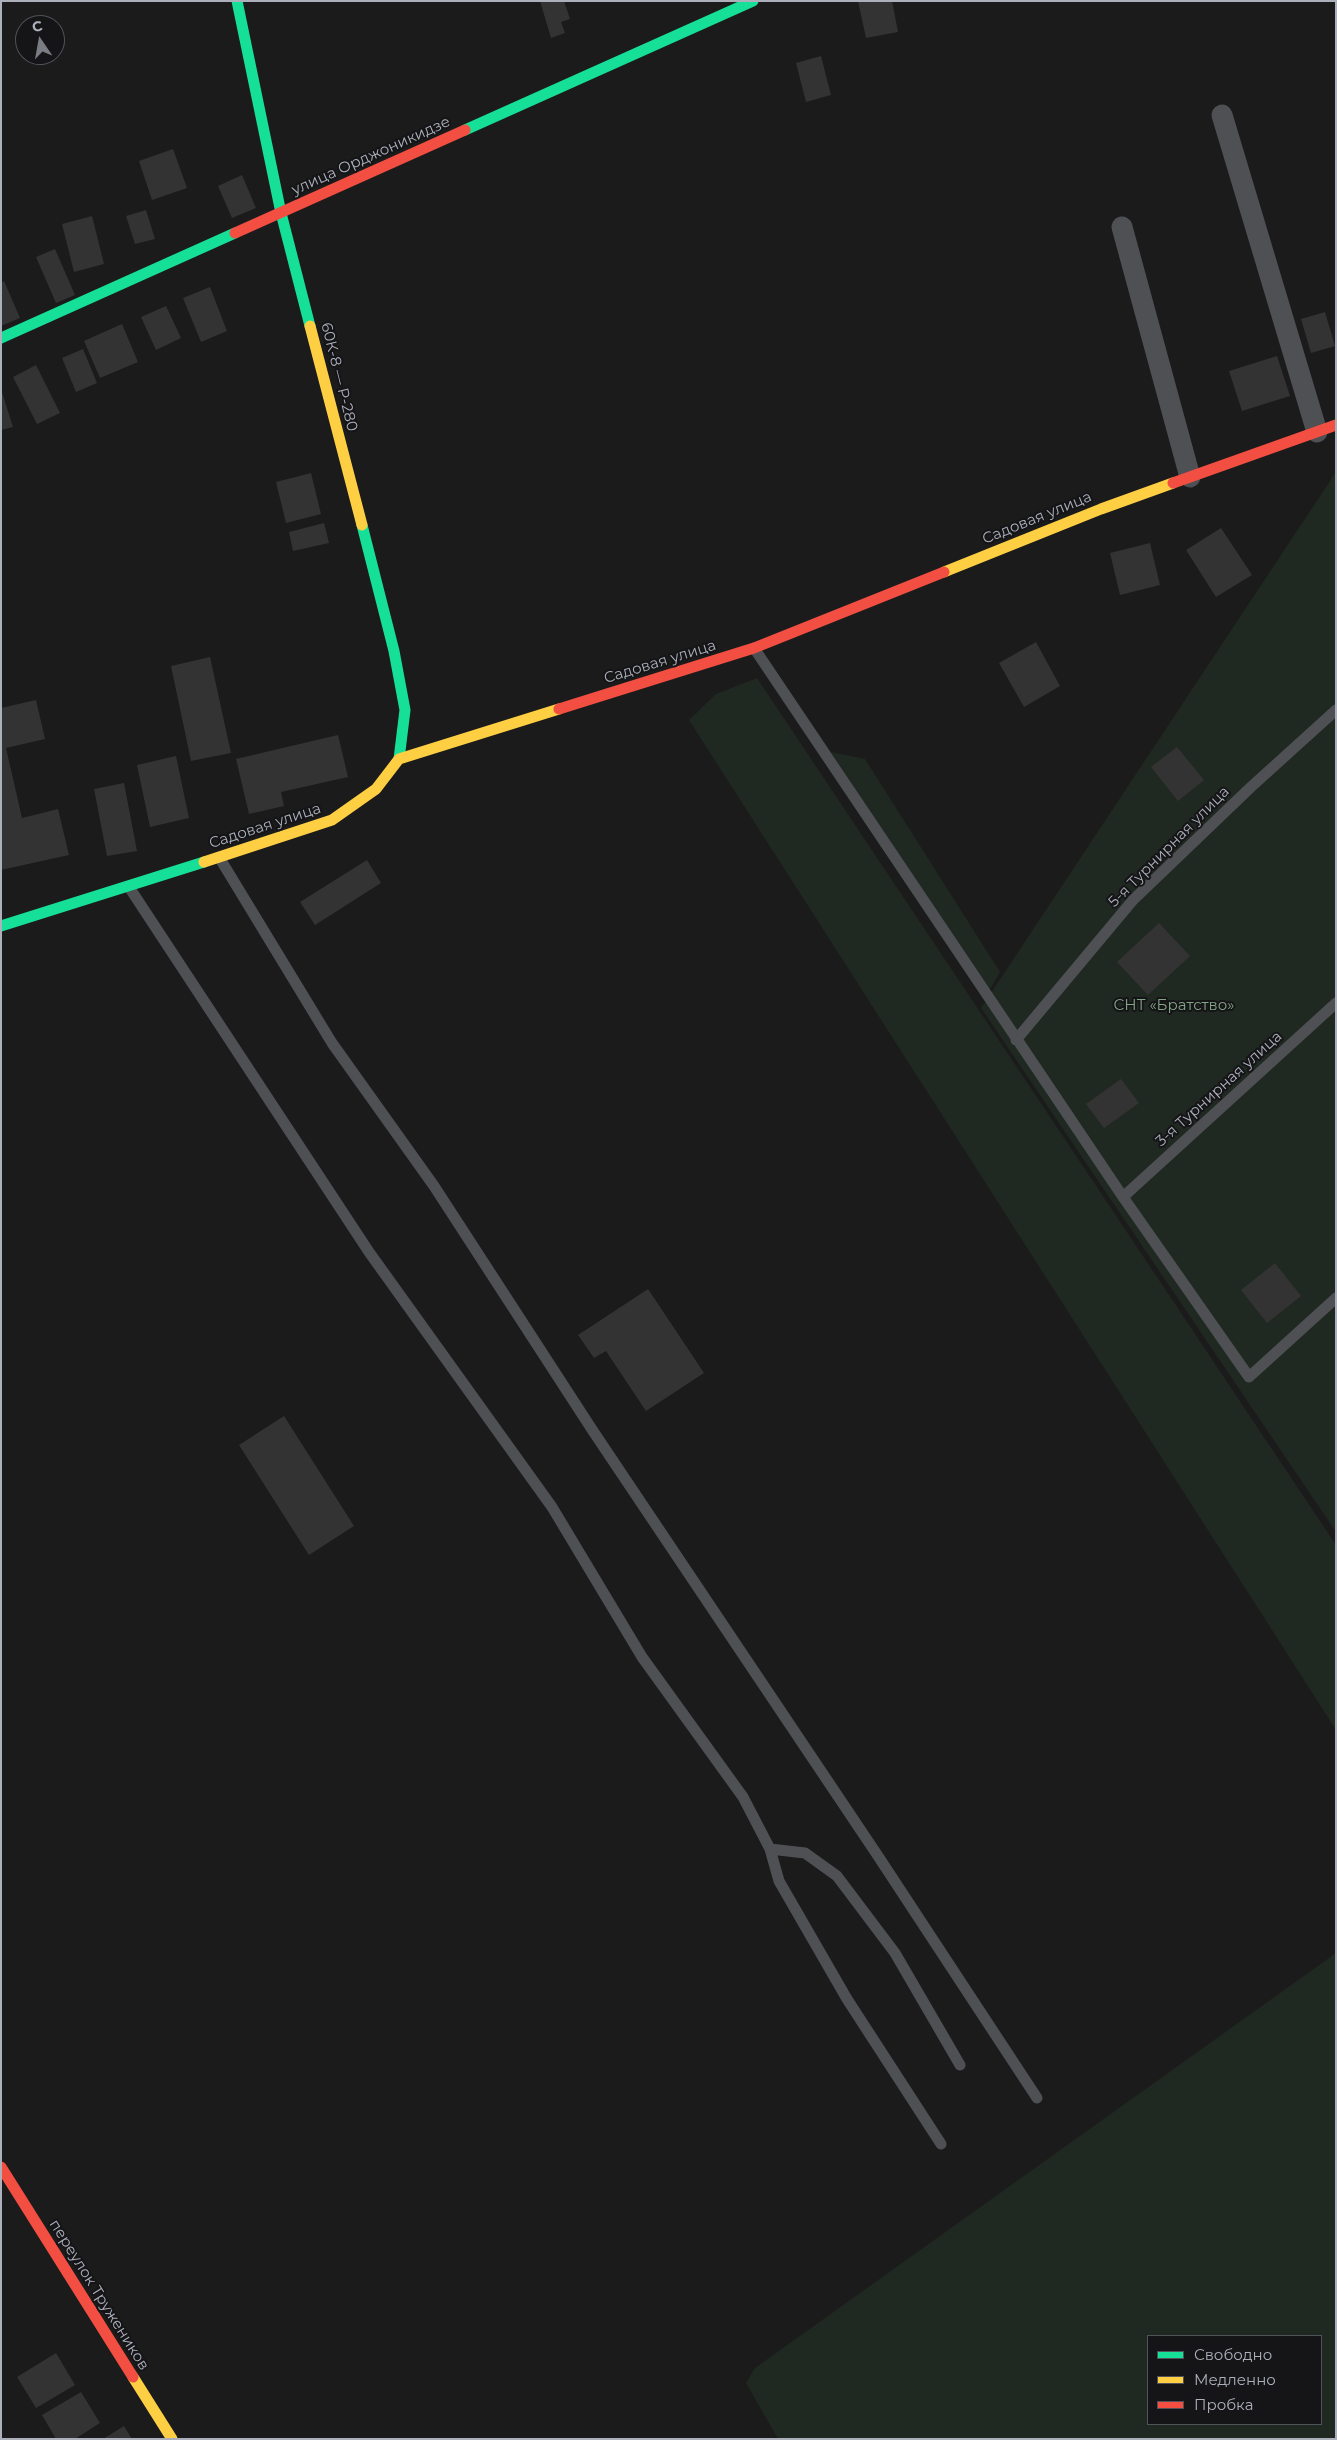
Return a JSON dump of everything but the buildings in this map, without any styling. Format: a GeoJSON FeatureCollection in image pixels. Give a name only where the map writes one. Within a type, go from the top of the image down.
{"type":"FeatureCollection","features":[{"type":"Feature","properties":{"kind":"street","name":"60К-8 — Р-280"},"geometry":{"type":"LineString","coordinates":[[237,1],[281,213],[394,651],[405,710],[399,760]]}},
{"type":"Feature","properties":{"kind":"street","name":"улица Орджоникидзе"},"geometry":{"type":"LineString","coordinates":[[1,338],[753,1]]}},
{"type":"Feature","properties":{"kind":"street"},"geometry":{"type":"LineString","coordinates":[[1222,115],[1326,429]]}},
{"type":"Feature","properties":{"kind":"street"},"geometry":{"type":"LineString","coordinates":[[1122,227],[1190,477]]}},
{"type":"Feature","properties":{"kind":"street","name":"Садовая улица"},"geometry":{"type":"LineString","coordinates":[[1,926],[129,887],[332,820],[376,789],[399,760],[754,648],[1101,508],[1326,429]]}},
{"type":"Feature","properties":{"kind":"street","name":"переулок Тружеников"},"geometry":{"type":"LineString","coordinates":[[1,2167],[172,2439]]}},
{"type":"Feature","properties":{"kind":"lane"},"geometry":{"type":"LineString","coordinates":[[754,648],[1016,1040],[1249,1377],[1336,1298]]}},
{"type":"Feature","properties":{"kind":"lane","name":"5-я Турнирная улица"},"geometry":{"type":"LineString","coordinates":[[1016,1040],[1133,900],[1251,787],[1336,710]]}},
{"type":"Feature","properties":{"kind":"lane"},"geometry":{"type":"LineString","coordinates":[[219,857],[332,1043],[434,1186],[592,1431],[873,1848],[1036,2098]]}},
{"type":"Feature","properties":{"kind":"lane"},"geometry":{"type":"LineString","coordinates":[[129,887],[369,1252],[552,1508],[642,1657],[743,1797],[770,1849],[779,1881],[847,1999],[941,2144]]}},
{"type":"Feature","properties":{"kind":"lane","name":"3-я Турнирная улица"},"geometry":{"type":"LineString","coordinates":[[1123,1197],[1336,1003]]}},
{"type":"Feature","properties":{"kind":"lane"},"geometry":{"type":"LineString","coordinates":[[770,1849],[805,1853],[837,1876],[895,1953],[960,2065]]}},
{"type":"Feature","properties":{"kind":"green space","name":"СНТ «Братство»"},"geometry":{"type":"Polygon","coordinates":[[[1336,472],[1336,1532],[981,1008],[1336,472]]]}},
{"type":"Feature","properties":{"kind":"green space"},"geometry":{"type":"Polygon","coordinates":[[[757,678],[1336,1545],[1336,1730],[689,720],[716,694],[757,678]]]}},
{"type":"Feature","properties":{"kind":"green space"},"geometry":{"type":"Polygon","coordinates":[[[831,752],[865,759],[1000,972],[989,991],[831,752]]]}},
{"type":"Feature","properties":{"kind":"green space"},"geometry":{"type":"Polygon","coordinates":[[[1336,1953],[1336,2439],[778,2439],[746,2383],[755,2368],[1336,1953]]]}},
{"type":"Feature","properties":{"kind":"traffic: fast"},"geometry":{"type":"LineString","coordinates":[[237,1],[281,213],[310,326]]}},
{"type":"Feature","properties":{"kind":"traffic: fast"},"geometry":{"type":"LineString","coordinates":[[465,130],[753,1]]}},
{"type":"Feature","properties":{"kind":"traffic: fast"},"geometry":{"type":"LineString","coordinates":[[1,338],[235,233]]}},
{"type":"Feature","properties":{"kind":"traffic: fast"},"geometry":{"type":"LineString","coordinates":[[362,525],[394,651],[405,710],[399,759]]}},
{"type":"Feature","properties":{"kind":"traffic: fast"},"geometry":{"type":"LineString","coordinates":[[1,926],[204,862]]}},
{"type":"Feature","properties":{"kind":"traffic: slow"},"geometry":{"type":"LineString","coordinates":[[310,326],[362,525]]}},
{"type":"Feature","properties":{"kind":"traffic: slow"},"geometry":{"type":"LineString","coordinates":[[944,572],[1101,509],[1173,483]]}},
{"type":"Feature","properties":{"kind":"traffic: slow"},"geometry":{"type":"LineString","coordinates":[[204,862],[332,820],[376,789],[399,759],[559,709]]}},
{"type":"Feature","properties":{"kind":"traffic: slow"},"geometry":{"type":"LineString","coordinates":[[133,2377],[172,2439]]}},
{"type":"Feature","properties":{"kind":"traffic: jam"},"geometry":{"type":"LineString","coordinates":[[235,233],[465,130]]}},
{"type":"Feature","properties":{"kind":"traffic: jam"},"geometry":{"type":"LineString","coordinates":[[1173,483],[1336,425]]}},
{"type":"Feature","properties":{"kind":"traffic: jam"},"geometry":{"type":"LineString","coordinates":[[559,709],[754,648],[944,572]]}},
{"type":"Feature","properties":{"kind":"traffic: jam"},"geometry":{"type":"LineString","coordinates":[[1,2167],[133,2377]]}}]}
